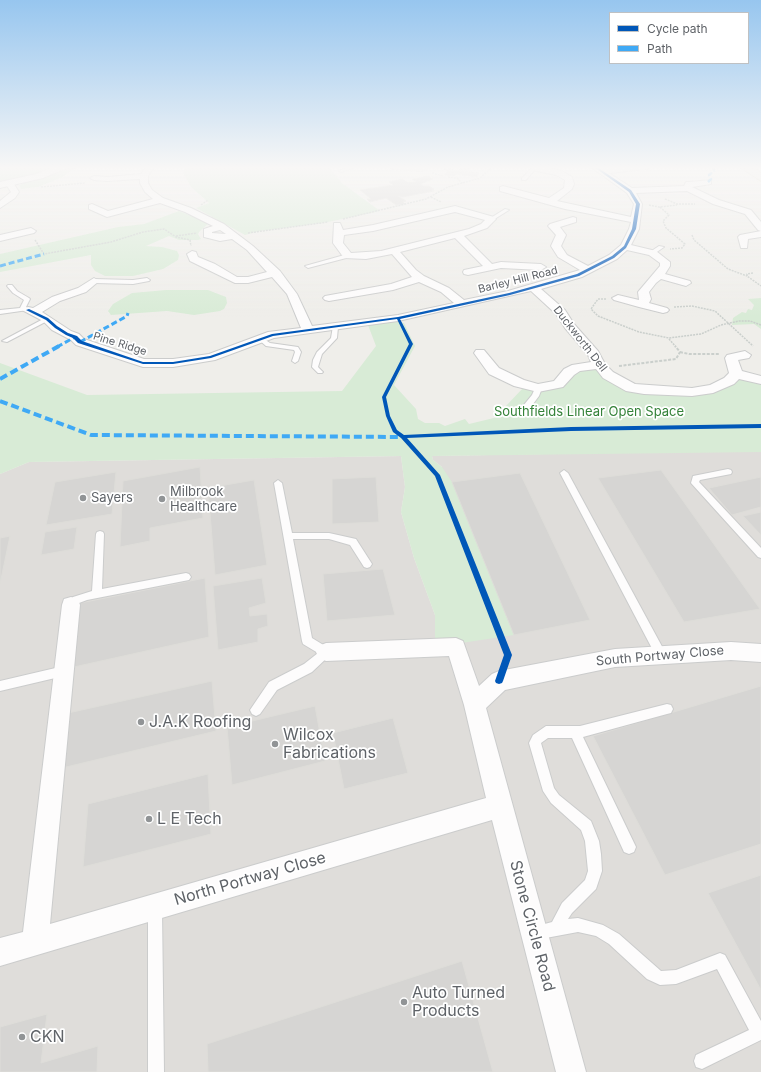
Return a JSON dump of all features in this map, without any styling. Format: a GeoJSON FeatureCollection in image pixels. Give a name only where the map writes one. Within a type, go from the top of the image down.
{"type":"FeatureCollection","features":[{"type":"Feature","properties":{"kind":"street"},"geometry":{"type":"LineString","coordinates":[[202,217],[221,226],[235,236],[276,273],[292,294],[308,331]]}},
{"type":"Feature","properties":{"kind":"street"},"geometry":{"type":"LineString","coordinates":[[416,217],[399,222],[336,224],[338,243],[348,256],[366,256],[394,251],[478,229],[491,219]]}},
{"type":"Feature","properties":{"kind":"street"},"geometry":{"type":"LineString","coordinates":[[484,217],[491,219]]}},
{"type":"Feature","properties":{"kind":"street"},"geometry":{"type":"LineString","coordinates":[[620,217],[636,220]]}},
{"type":"Feature","properties":{"kind":"street"},"geometry":{"type":"LineString","coordinates":[[752,217],[761,228]]}},
{"type":"Feature","properties":{"kind":"street"},"geometry":{"type":"LineString","coordinates":[[573,220],[553,226],[559,230],[561,235],[556,246],[563,256],[589,270]]}},
{"type":"Feature","properties":{"kind":"street","name":"Barley Hill Road"},"geometry":{"type":"LineString","coordinates":[[308,331],[398,318],[564,280],[589,270],[613,257],[625,247],[634,229],[636,220]]}},
{"type":"Feature","properties":{"kind":"street"},"geometry":{"type":"LineString","coordinates":[[399,222],[406,230]]}},
{"type":"Feature","properties":{"kind":"street"},"geometry":{"type":"LineString","coordinates":[[221,226],[211,229],[207,233],[210,237],[214,238],[235,236]]}},
{"type":"Feature","properties":{"kind":"street"},"geometry":{"type":"LineString","coordinates":[[0,238],[31,231]]}},
{"type":"Feature","properties":{"kind":"street"},"geometry":{"type":"LineString","coordinates":[[744,246],[743,237],[761,234]]}},
{"type":"Feature","properties":{"kind":"street"},"geometry":{"type":"LineString","coordinates":[[457,235],[490,267]]}},
{"type":"Feature","properties":{"kind":"street"},"geometry":{"type":"LineString","coordinates":[[625,247],[657,250],[665,262],[666,266],[643,292],[644,301]]}},
{"type":"Feature","properties":{"kind":"street"},"geometry":{"type":"LineString","coordinates":[[394,251],[412,272],[420,278],[445,290],[462,304]]}},
{"type":"Feature","properties":{"kind":"street"},"geometry":{"type":"LineString","coordinates":[[192,254],[194,259],[235,280],[248,280],[276,273]]}},
{"type":"Feature","properties":{"kind":"street"},"geometry":{"type":"LineString","coordinates":[[468,272],[490,267],[517,265],[542,267]]}},
{"type":"Feature","properties":{"kind":"street"},"geometry":{"type":"LineString","coordinates":[[659,275],[686,283]]}},
{"type":"Feature","properties":{"kind":"street"},"geometry":{"type":"LineString","coordinates":[[329,298],[393,287],[420,278]]}},
{"type":"Feature","properties":{"kind":"street"},"geometry":{"type":"LineString","coordinates":[[28,310],[82,290],[94,281]]}},
{"type":"Feature","properties":{"kind":"street","name":"Duckworth Dell"},"geometry":{"type":"LineString","coordinates":[[534,288],[561,312],[569,326],[594,354],[600,366],[620,382],[631,388],[692,392],[712,389],[729,381],[736,374]]}},
{"type":"Feature","properties":{"kind":"street"},"geometry":{"type":"LineString","coordinates":[[618,298],[644,301],[663,310]]}},
{"type":"Feature","properties":{"kind":"street","name":"Pine Ridge"},"geometry":{"type":"LineString","coordinates":[[28,310],[47,319],[56,327],[75,337],[80,342],[143,364],[173,363],[212,357],[272,335],[308,331]]}},
{"type":"Feature","properties":{"kind":"street"},"geometry":{"type":"LineString","coordinates":[[480,353],[494,371],[520,383],[538,388],[558,384],[569,372],[577,368],[600,366]]}},
{"type":"Feature","properties":{"kind":"street"},"geometry":{"type":"LineString","coordinates":[[745,354],[731,358],[736,374],[761,380]]}},
{"type":"Feature","properties":{"kind":"street"},"geometry":{"type":"LineString","coordinates":[[35,942],[71,605]]}},
{"type":"Feature","properties":{"kind":"street"},"geometry":{"type":"LineString","coordinates":[[326,652],[456,646],[475,705]]}},
{"type":"Feature","properties":{"kind":"street","name":"South Portway Close"},"geometry":{"type":"LineString","coordinates":[[475,705],[499,680],[615,658],[731,650],[761,653]]}},
{"type":"Feature","properties":{"kind":"street","name":"Stone Circle Road"},"geometry":{"type":"LineString","coordinates":[[475,705],[500,806],[545,931],[571,1072]]}},
{"type":"Feature","properties":{"kind":"street","name":"North Portway Close"},"geometry":{"type":"LineString","coordinates":[[0,952],[500,806]]}},
{"type":"Feature","properties":{"kind":"lane"},"geometry":{"type":"LineString","coordinates":[[491,219],[495,217]]}},
{"type":"Feature","properties":{"kind":"lane"},"geometry":{"type":"LineString","coordinates":[[308,266],[348,256]]}},
{"type":"Feature","properties":{"kind":"lane"},"geometry":{"type":"LineString","coordinates":[[94,281],[134,282],[147,280]]}},
{"type":"Feature","properties":{"kind":"lane"},"geometry":{"type":"LineString","coordinates":[[0,312],[28,310],[27,299],[15,292],[10,286]]}},
{"type":"Feature","properties":{"kind":"lane"},"geometry":{"type":"LineString","coordinates":[[5,341],[47,319]]}},
{"type":"Feature","properties":{"kind":"lane"},"geometry":{"type":"LineString","coordinates":[[320,372],[315,367],[316,360],[319,353],[334,338],[335,327]]}},
{"type":"Feature","properties":{"kind":"lane"},"geometry":{"type":"LineString","coordinates":[[261,339],[268,345],[296,348],[298,352],[295,361]]}},
{"type":"Feature","properties":{"kind":"lane"},"geometry":{"type":"LineString","coordinates":[[527,406],[535,396],[538,388]]}},
{"type":"Feature","properties":{"kind":"lane"},"geometry":{"type":"LineString","coordinates":[[728,472],[696,478],[695,483],[761,554]]}},
{"type":"Feature","properties":{"kind":"lane"},"geometry":{"type":"LineString","coordinates":[[564,474],[661,655]]}},
{"type":"Feature","properties":{"kind":"lane"},"geometry":{"type":"LineString","coordinates":[[256,710],[273,686],[308,668],[326,652],[307,641],[278,483]]}},
{"type":"Feature","properties":{"kind":"lane"},"geometry":{"type":"LineString","coordinates":[[97,594],[100,534]]}},
{"type":"Feature","properties":{"kind":"lane"},"geometry":{"type":"LineString","coordinates":[[288,536],[329,536],[353,542],[367,564]]}},
{"type":"Feature","properties":{"kind":"lane"},"geometry":{"type":"LineString","coordinates":[[71,605],[81,597],[186,577]]}},
{"type":"Feature","properties":{"kind":"lane"},"geometry":{"type":"LineString","coordinates":[[0,686],[64,672]]}},
{"type":"Feature","properties":{"kind":"lane"},"geometry":{"type":"LineString","coordinates":[[545,931],[591,884],[595,871],[592,841],[586,826],[555,799],[549,791],[535,743],[537,739],[546,732],[575,732],[667,709]]}},
{"type":"Feature","properties":{"kind":"lane"},"geometry":{"type":"LineString","coordinates":[[575,732],[629,847]]}},
{"type":"Feature","properties":{"kind":"lane"},"geometry":{"type":"LineString","coordinates":[[155,907],[156,1072]]}},
{"type":"Feature","properties":{"kind":"lane"},"geometry":{"type":"LineString","coordinates":[[545,931],[578,925],[598,930],[614,939],[652,974],[660,978],[676,977],[720,960],[759,1033],[702,1061]]}},
{"type":"Feature","properties":{"kind":"path"},"geometry":{"type":"LineString","coordinates":[[235,236],[260,230],[336,224],[362,217]]}},
{"type":"Feature","properties":{"kind":"path"},"geometry":{"type":"LineString","coordinates":[[657,250],[674,250],[682,248],[685,244],[666,228],[663,220],[667,217]]}},
{"type":"Feature","properties":{"kind":"path"},"geometry":{"type":"LineString","coordinates":[[31,231],[44,254],[111,242],[143,232],[164,229],[176,236],[190,240],[192,254]]}},
{"type":"Feature","properties":{"kind":"path"},"geometry":{"type":"LineString","coordinates":[[176,236],[193,233],[207,233]]}},
{"type":"Feature","properties":{"kind":"path"},"geometry":{"type":"LineString","coordinates":[[692,235],[694,240],[728,269],[738,274],[747,276],[761,286]]}},
{"type":"Feature","properties":{"kind":"path"},"geometry":{"type":"LineString","coordinates":[[747,276],[748,274],[753,273]]}},
{"type":"Feature","properties":{"kind":"path"},"geometry":{"type":"LineString","coordinates":[[618,298],[598,299],[590,309],[604,320],[626,326],[638,332],[669,338],[701,334],[721,325],[728,324],[750,321],[761,325]]}},
{"type":"Feature","properties":{"kind":"path"},"geometry":{"type":"LineString","coordinates":[[644,301],[678,308],[692,306],[710,308],[719,314],[753,346],[745,354]]}},
{"type":"Feature","properties":{"kind":"path"},"geometry":{"type":"LineString","coordinates":[[669,338],[680,352],[689,354],[716,353],[731,358]]}},
{"type":"Feature","properties":{"kind":"path"},"geometry":{"type":"LineString","coordinates":[[600,366],[671,360],[676,359],[680,352]]}},
{"type":"Feature","properties":{"kind":"shaded area"},"geometry":{"type":"Polygon","coordinates":[[[657,452],[761,452],[761,1072],[0,1072],[0,474],[29,462],[401,456],[405,487],[401,512],[414,558],[435,615],[435,647],[442,467],[433,460],[432,456],[657,452]]]}},
{"type":"Feature","properties":{"kind":"green space"},"geometry":{"type":"Polygon","coordinates":[[[163,217],[195,217],[208,224],[198,234],[201,239],[179,240],[169,236],[146,246],[162,247],[177,251],[179,255],[178,260],[163,269],[133,276],[105,276],[95,271],[91,265],[91,255],[0,272],[0,254],[118,227],[144,224],[163,217]]]}},
{"type":"Feature","properties":{"kind":"green space"},"geometry":{"type":"Polygon","coordinates":[[[212,217],[352,217],[328,222],[260,231],[245,235],[212,217]]]}},
{"type":"Feature","properties":{"kind":"green space"},"geometry":{"type":"Polygon","coordinates":[[[166,290],[208,290],[226,297],[227,303],[224,309],[220,311],[194,315],[167,311],[111,315],[108,311],[113,304],[132,293],[166,290]]]}},
{"type":"Feature","properties":{"kind":"green space"},"geometry":{"type":"Polygon","coordinates":[[[761,298],[761,329],[754,324],[732,325],[733,318],[742,312],[746,313],[748,309],[752,310],[754,305],[748,299],[761,298]]]}},
{"type":"Feature","properties":{"kind":"green space","name":"Southfields Linear Open Space"},"geometry":{"type":"Polygon","coordinates":[[[395,321],[404,323],[415,346],[394,385],[416,409],[418,419],[425,423],[439,423],[445,426],[465,419],[469,424],[498,417],[497,414],[508,414],[505,407],[523,388],[563,379],[591,365],[631,388],[712,389],[736,374],[761,380],[761,452],[432,456],[433,460],[442,467],[452,482],[514,635],[435,647],[435,615],[414,558],[401,512],[405,487],[401,456],[29,462],[0,474],[0,363],[87,395],[342,391],[376,346],[368,325],[395,321]]]}},
{"type":"Feature","properties":{"kind":"building","name":"Milbrook Healthcare"},"geometry":{"type":"Polygon","coordinates":[[[200,467],[203,518],[150,528],[150,541],[120,547],[123,481],[200,467]]]}},
{"type":"Feature","properties":{"kind":"building"},"geometry":{"type":"Polygon","coordinates":[[[661,470],[760,609],[684,622],[598,478],[661,470]]]}},
{"type":"Feature","properties":{"kind":"building","name":"Sayers"},"geometry":{"type":"Polygon","coordinates":[[[116,472],[112,514],[46,525],[55,482],[116,472]]]}},
{"type":"Feature","properties":{"kind":"building"},"geometry":{"type":"Polygon","coordinates":[[[520,473],[590,620],[514,635],[452,482],[520,473]]]}},
{"type":"Feature","properties":{"kind":"building"},"geometry":{"type":"Polygon","coordinates":[[[376,477],[379,522],[332,524],[332,479],[376,477]]]}},
{"type":"Feature","properties":{"kind":"building"},"geometry":{"type":"Polygon","coordinates":[[[761,477],[761,507],[732,515],[709,488],[761,477]]]}},
{"type":"Feature","properties":{"kind":"building"},"geometry":{"type":"Polygon","coordinates":[[[254,480],[267,565],[215,575],[208,488],[254,480]]]}},
{"type":"Feature","properties":{"kind":"building"},"geometry":{"type":"Polygon","coordinates":[[[761,512],[761,535],[743,516],[761,512]]]}},
{"type":"Feature","properties":{"kind":"building"},"geometry":{"type":"Polygon","coordinates":[[[77,527],[74,549],[41,555],[45,532],[77,527]]]}},
{"type":"Feature","properties":{"kind":"building"},"geometry":{"type":"Polygon","coordinates":[[[10,536],[0,584],[0,538],[10,536]]]}},
{"type":"Feature","properties":{"kind":"building"},"geometry":{"type":"Polygon","coordinates":[[[383,569],[395,615],[327,621],[323,574],[383,569]]]}},
{"type":"Feature","properties":{"kind":"building"},"geometry":{"type":"Polygon","coordinates":[[[205,578],[209,637],[74,667],[80,603],[205,578]]]}},
{"type":"Feature","properties":{"kind":"building"},"geometry":{"type":"Polygon","coordinates":[[[262,578],[266,603],[249,608],[250,616],[267,614],[268,626],[258,629],[258,642],[218,650],[213,586],[262,578]]]}},
{"type":"Feature","properties":{"kind":"building","name":"J.A.K Roofing"},"geometry":{"type":"Polygon","coordinates":[[[212,681],[216,731],[62,768],[68,713],[212,681]]]}},
{"type":"Feature","properties":{"kind":"building"},"geometry":{"type":"Polygon","coordinates":[[[761,686],[761,844],[665,875],[593,736],[761,686]]]}},
{"type":"Feature","properties":{"kind":"building","name":"Wilcox Fabrications"},"geometry":{"type":"Polygon","coordinates":[[[315,706],[325,761],[232,785],[227,727],[315,706]]]}},
{"type":"Feature","properties":{"kind":"building"},"geometry":{"type":"Polygon","coordinates":[[[393,718],[408,773],[344,789],[333,733],[393,718]]]}},
{"type":"Feature","properties":{"kind":"building","name":"L E Tech"},"geometry":{"type":"Polygon","coordinates":[[[208,774],[211,834],[83,867],[88,804],[208,774]]]}},
{"type":"Feature","properties":{"kind":"building"},"geometry":{"type":"Polygon","coordinates":[[[761,875],[761,990],[708,893],[761,875]]]}},
{"type":"Feature","properties":{"kind":"building","name":"Auto Turned Products"},"geometry":{"type":"Polygon","coordinates":[[[462,961],[493,1072],[208,1072],[207,1044],[462,961]]]}},
{"type":"Feature","properties":{"kind":"building","name":"CKN"},"geometry":{"type":"Polygon","coordinates":[[[47,1014],[41,1063],[98,1046],[97,1072],[0,1072],[0,1027],[47,1014]]]}},
{"type":"Feature","properties":{"kind":"marked path"},"geometry":{"type":"LineString","coordinates":[[0,266],[44,254]]}},
{"type":"Feature","properties":{"kind":"marked path"},"geometry":{"type":"LineString","coordinates":[[80,342],[127,316],[128,313]]}},
{"type":"Feature","properties":{"kind":"marked path"},"geometry":{"type":"LineString","coordinates":[[0,379],[75,337]]}},
{"type":"Feature","properties":{"kind":"marked path"},"geometry":{"type":"LineString","coordinates":[[0,401],[91,435],[401,437]]}},
{"type":"Feature","properties":{"kind":"cycle path"},"geometry":{"type":"LineString","coordinates":[[28,310],[47,319],[56,327],[75,337],[80,342],[143,363],[173,363],[211,357],[272,335],[398,318],[510,294],[578,275],[613,257],[625,247],[634,229],[636,217]]}},
{"type":"Feature","properties":{"kind":"cycle path"},"geometry":{"type":"LineString","coordinates":[[398,318],[411,344],[384,397],[388,416],[395,431],[403,437],[437,475],[508,655],[499,681]]}},
{"type":"Feature","properties":{"kind":"cycle path"},"geometry":{"type":"LineString","coordinates":[[403,437],[571,429],[761,426]]}},
{"type":"Feature","properties":{"kind":"place","name":"Sayers"},"geometry":{"type":"Point","coordinates":[83,498]}},
{"type":"Feature","properties":{"kind":"place","name":"Milbrook Healthcare"},"geometry":{"type":"Point","coordinates":[162,499]}},
{"type":"Feature","properties":{"kind":"place","name":"J.A.K Roofing"},"geometry":{"type":"Point","coordinates":[141,722]}},
{"type":"Feature","properties":{"kind":"place","name":"Wilcox Fabrications"},"geometry":{"type":"Point","coordinates":[275,744]}},
{"type":"Feature","properties":{"kind":"place","name":"L E Tech"},"geometry":{"type":"Point","coordinates":[149,819]}},
{"type":"Feature","properties":{"kind":"place","name":"Auto Turned Products"},"geometry":{"type":"Point","coordinates":[404,1002]}},
{"type":"Feature","properties":{"kind":"place","name":"CKN"},"geometry":{"type":"Point","coordinates":[22,1037]}}]}
